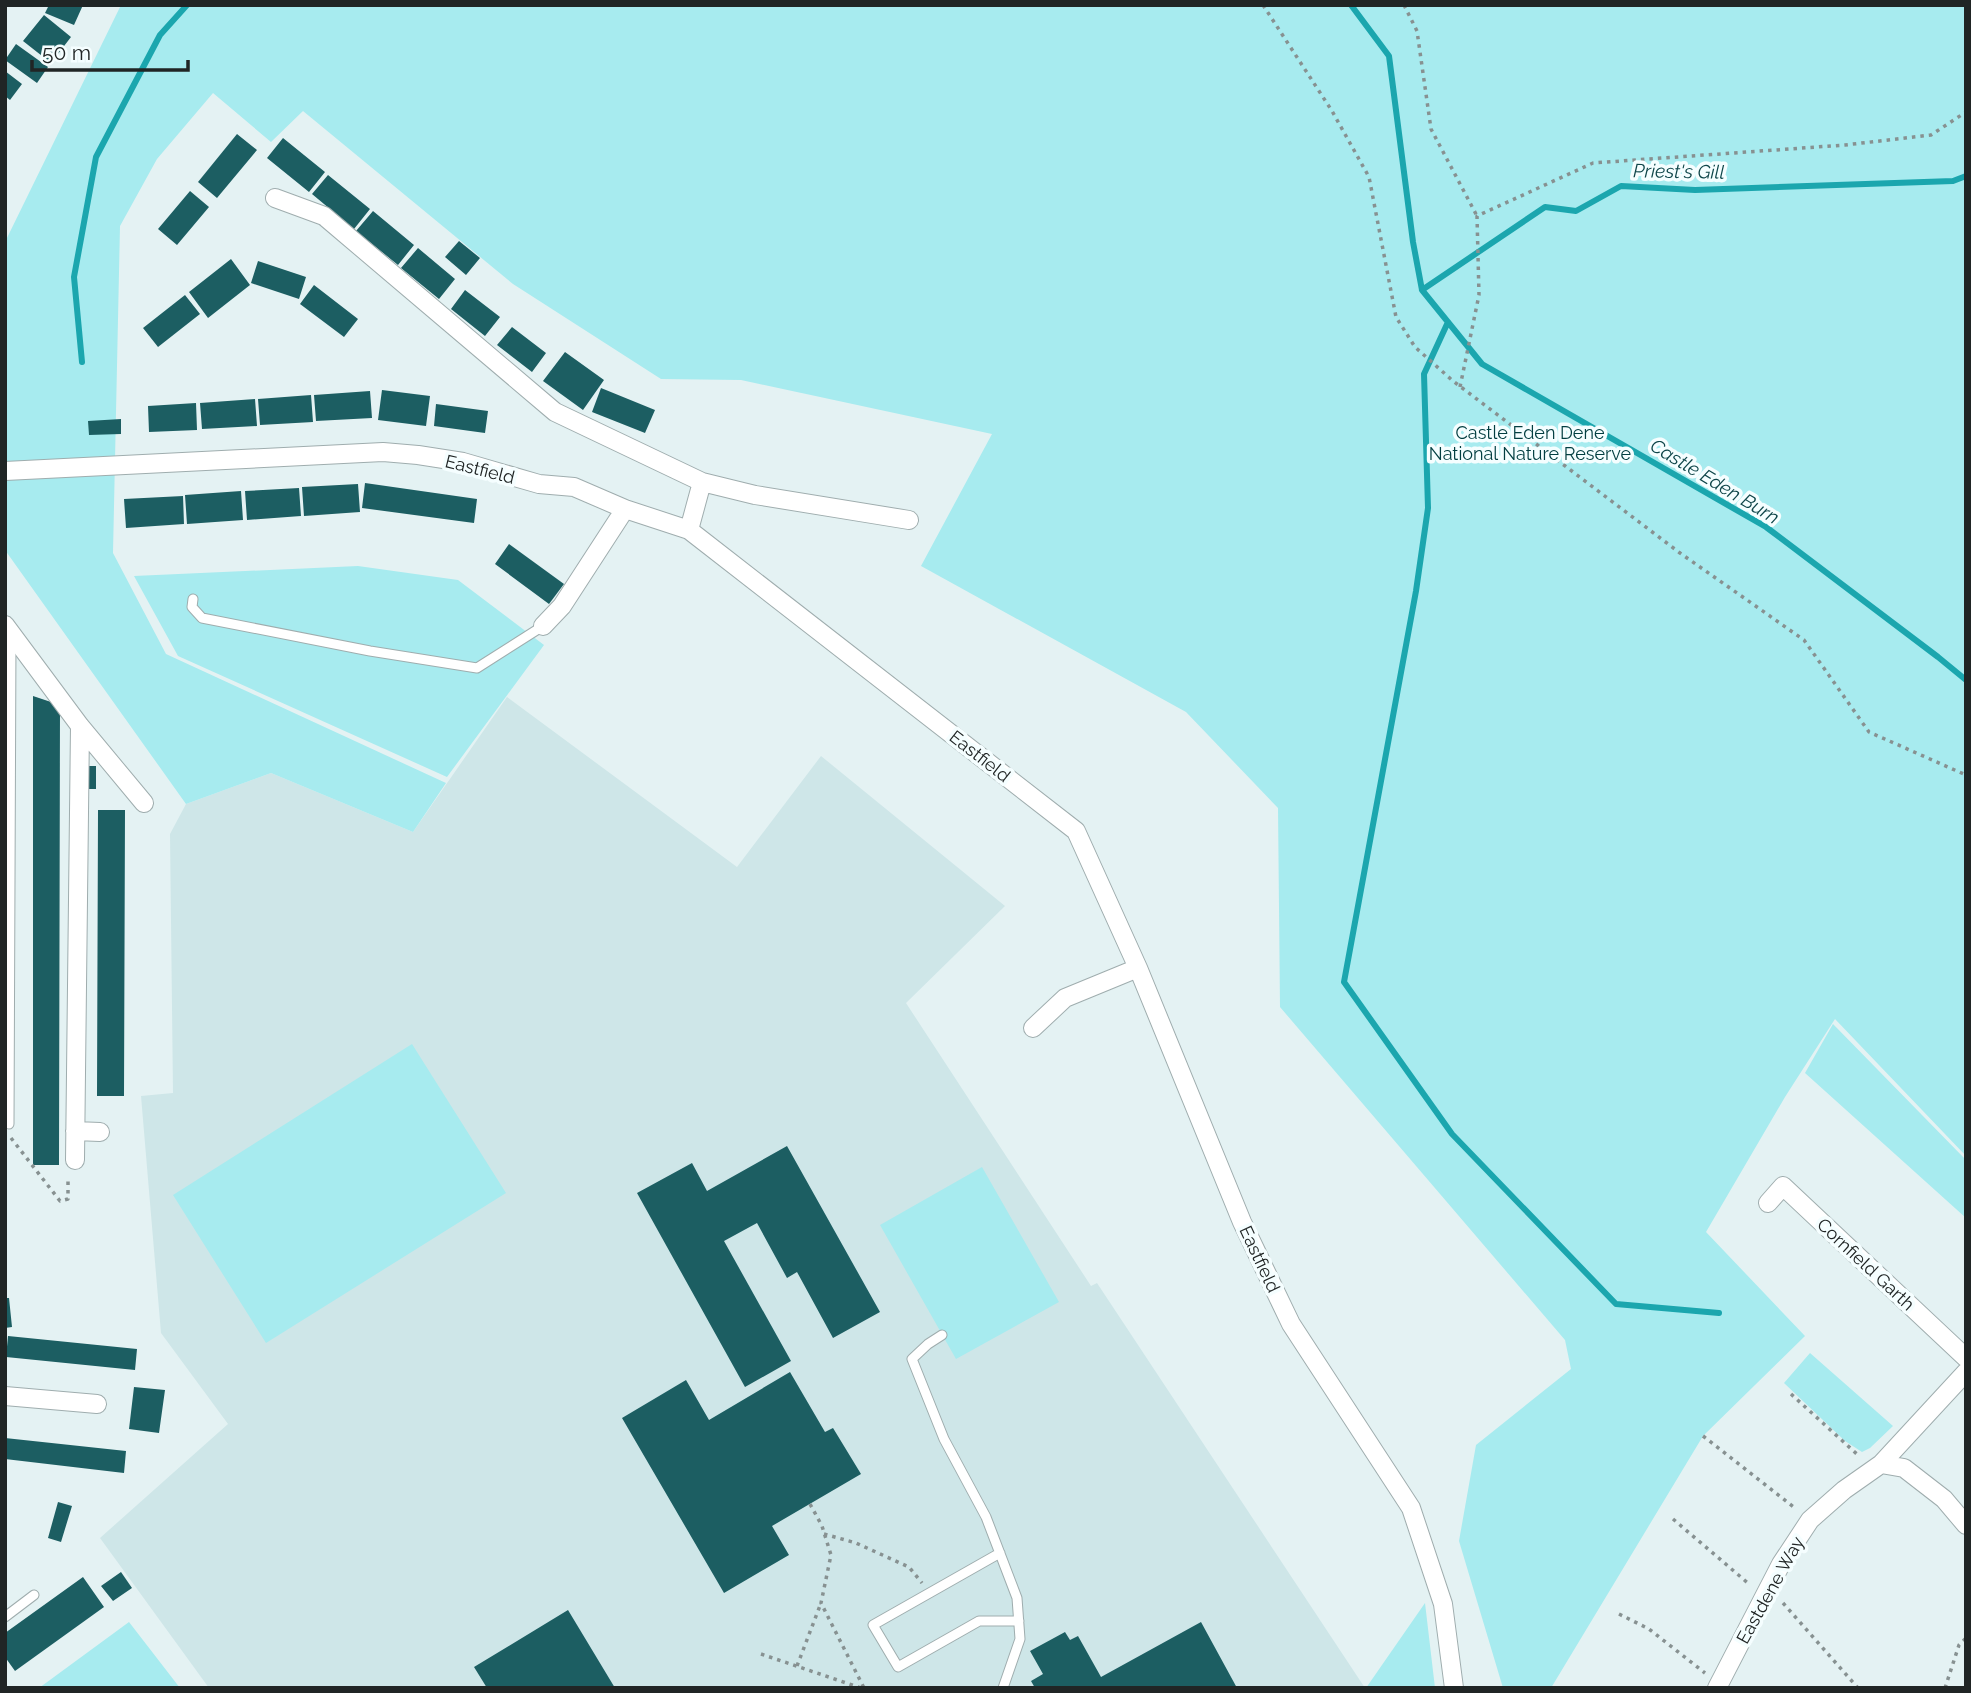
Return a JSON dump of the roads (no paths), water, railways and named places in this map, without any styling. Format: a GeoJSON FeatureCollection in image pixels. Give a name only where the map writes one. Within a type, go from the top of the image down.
{"type":"FeatureCollection","features":[{"type":"Feature","properties":{"kind":"street"},"geometry":{"type":"LineString","coordinates":[[275,198],[324,216],[555,412],[702,482],[755,495],[909,520]]}},
{"type":"Feature","properties":{"kind":"street","name":"Eastfield"},"geometry":{"type":"LineString","coordinates":[[5,471],[383,452],[463,462],[539,484],[574,487],[625,509],[689,530],[1076,831],[1138,968],[1242,1222],[1290,1324],[1411,1508],[1443,1604],[1454,1688]]}},
{"type":"Feature","properties":{"kind":"street"},"geometry":{"type":"LineString","coordinates":[[689,530],[702,482]]}},
{"type":"Feature","properties":{"kind":"street"},"geometry":{"type":"LineString","coordinates":[[543,626],[562,606],[625,509]]}},
{"type":"Feature","properties":{"kind":"street"},"geometry":{"type":"LineString","coordinates":[[8,629],[80,726],[144,803]]}},
{"type":"Feature","properties":{"kind":"street"},"geometry":{"type":"LineString","coordinates":[[75,1160],[80,726]]}},
{"type":"Feature","properties":{"kind":"street"},"geometry":{"type":"LineString","coordinates":[[1033,1028],[1065,998],[1138,968]]}},
{"type":"Feature","properties":{"kind":"street"},"geometry":{"type":"LineString","coordinates":[[75,1131],[100,1132]]}},
{"type":"Feature","properties":{"kind":"street","name":"Cornfield Garth"},"geometry":{"type":"LineString","coordinates":[[1768,1203],[1783,1186],[1966,1358]]}},
{"type":"Feature","properties":{"kind":"street"},"geometry":{"type":"LineString","coordinates":[[1878,1466],[1966,1372]]}},
{"type":"Feature","properties":{"kind":"street"},"geometry":{"type":"LineString","coordinates":[[5,1396],[97,1404]]}},
{"type":"Feature","properties":{"kind":"street"},"geometry":{"type":"LineString","coordinates":[[1878,1466],[1904,1468],[1944,1499],[1966,1525]]}},
{"type":"Feature","properties":{"kind":"street","name":"Eastdene Way"},"geometry":{"type":"LineString","coordinates":[[1718,1686],[1781,1564],[1810,1520],[1844,1490],[1878,1466]]}},
{"type":"Feature","properties":{"kind":"lane"},"geometry":{"type":"LineString","coordinates":[[193,599],[192,607],[202,618],[477,668],[543,626]]}},
{"type":"Feature","properties":{"kind":"lane"},"geometry":{"type":"LineString","coordinates":[[8,629],[8,1128]]}},
{"type":"Feature","properties":{"kind":"lane"},"geometry":{"type":"LineString","coordinates":[[942,1335],[928,1343],[912,1359],[944,1439],[986,1517],[1017,1598],[1020,1639],[1003,1688]]}},
{"type":"Feature","properties":{"kind":"lane"},"geometry":{"type":"LineString","coordinates":[[1000,1553],[873,1625],[898,1667],[979,1621],[1019,1622]]}},
{"type":"Feature","properties":{"kind":"lane"},"geometry":{"type":"LineString","coordinates":[[5,1616],[34,1595]]}},
{"type":"Feature","properties":{"kind":"waterway"},"geometry":{"type":"LineString","coordinates":[[82,362],[74,277],[96,157],[160,35],[187,5]]}},
{"type":"Feature","properties":{"kind":"waterway","name":"Castle Eden Burn"},"geometry":{"type":"LineString","coordinates":[[1351,5],[1389,56],[1413,242],[1422,290],[1482,364],[1766,527],[1966,680]]}},
{"type":"Feature","properties":{"kind":"waterway","name":"Priest's Gill"},"geometry":{"type":"LineString","coordinates":[[1422,290],[1545,207],[1576,211],[1621,186],[1695,190],[1953,181],[1966,176]]}},
{"type":"Feature","properties":{"kind":"waterway"},"geometry":{"type":"LineString","coordinates":[[1448,322],[1424,374],[1428,508],[1416,591],[1344,982],[1452,1134],[1616,1304],[1719,1313]]}},
{"type":"Feature","properties":{"kind":"park label","name":"Castle Eden Dene National Nature Reserve"},"geometry":{"type":"Point","coordinates":[1530,442]}}]}
